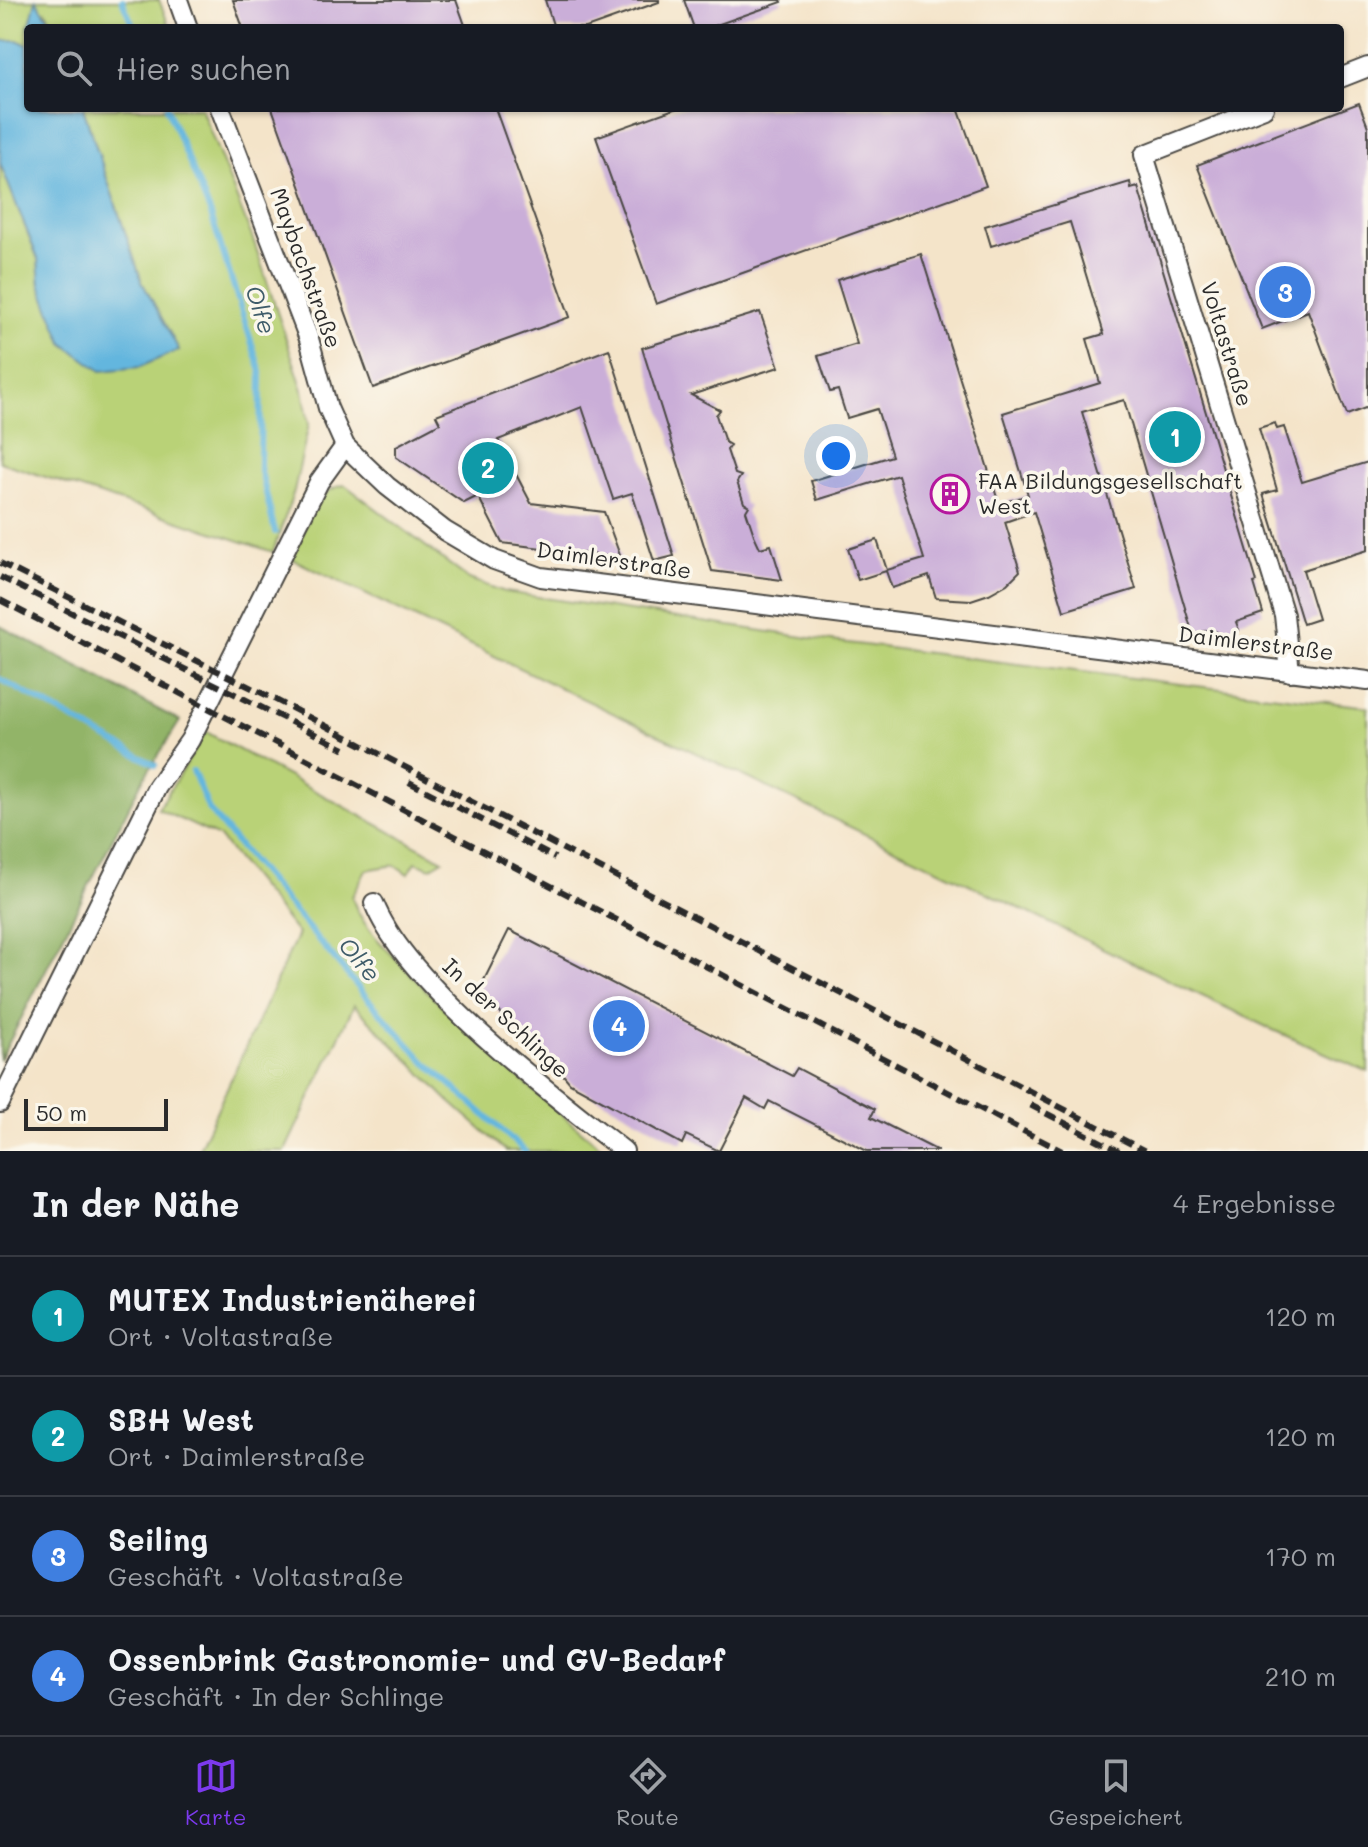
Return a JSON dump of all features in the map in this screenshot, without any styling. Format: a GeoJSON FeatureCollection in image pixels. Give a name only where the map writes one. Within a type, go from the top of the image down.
{"type":"FeatureCollection","features":[{"type":"Feature","properties":{"kind":"street"},"geometry":{"type":"LineString","coordinates":[[178,0],[187,24]]}},
{"type":"Feature","properties":{"kind":"street"},"geometry":{"type":"LineString","coordinates":[[1344,76],[1368,67]]}},
{"type":"Feature","properties":{"kind":"street","name":"Maybachstraße"},"geometry":{"type":"LineString","coordinates":[[222,112],[309,339],[328,408],[345,446]]}},
{"type":"Feature","properties":{"kind":"street","name":"Voltastraße"},"geometry":{"type":"LineString","coordinates":[[1254,112],[1144,155],[1284,615],[1290,672]]}},
{"type":"Feature","properties":{"kind":"street"},"geometry":{"type":"LineString","coordinates":[[0,1103],[157,787],[190,740],[319,482],[345,446]]}},
{"type":"Feature","properties":{"kind":"street","name":"Daimlerstraße"},"geometry":{"type":"LineString","coordinates":[[345,446],[387,486],[445,531],[494,560],[541,577],[1368,681]]}},
{"type":"Feature","properties":{"kind":"street","name":"In der Schlinge"},"geometry":{"type":"LineString","coordinates":[[374,903],[393,940],[445,997],[536,1082],[624,1151]]}},
{"type":"Feature","properties":{"kind":"green space"},"geometry":{"type":"Polygon","coordinates":[[[0,0],[159,0],[168,24],[53,24],[46,11],[29,24],[24,24],[24,44],[0,41],[0,0]]]}},
{"type":"Feature","properties":{"kind":"green space"},"geometry":{"type":"Polygon","coordinates":[[[84,112],[203,112],[254,242],[303,390],[309,424],[294,491],[273,552],[0,462],[0,163],[38,259],[40,285],[64,343],[179,350],[142,282],[84,112]]]}},
{"type":"Feature","properties":{"kind":"green space"},"geometry":{"type":"Polygon","coordinates":[[[345,485],[469,579],[505,592],[823,640],[1368,707],[1368,1072],[1273,1030],[292,559],[317,503],[324,494],[345,485]]]}},
{"type":"Feature","properties":{"kind":"green space"},"geometry":{"type":"Polygon","coordinates":[[[0,626],[180,721],[142,781],[0,1060],[0,626]]]}},
{"type":"Feature","properties":{"kind":"green space"},"geometry":{"type":"Polygon","coordinates":[[[206,732],[443,860],[430,868],[416,862],[408,874],[395,865],[366,870],[352,897],[361,918],[382,944],[478,1041],[606,1151],[506,1151],[448,1100],[354,1005],[285,1151],[198,1151],[298,934],[219,837],[158,809],[206,732]]]}},
{"type":"Feature","properties":{"kind":"water"},"geometry":{"type":"Polygon","coordinates":[[[36,0],[52,24],[30,24],[36,0]]]}},
{"type":"Feature","properties":{"kind":"water"},"geometry":{"type":"Polygon","coordinates":[[[17,40],[24,43],[24,112],[84,112],[142,282],[179,350],[140,367],[101,371],[63,343],[40,285],[38,259],[0,163],[0,41],[17,40]]]}},
{"type":"Feature","properties":{"kind":"building"},"geometry":{"type":"Polygon","coordinates":[[[233,0],[456,0],[465,24],[242,24],[233,0]]]}},
{"type":"Feature","properties":{"kind":"building"},"geometry":{"type":"Polygon","coordinates":[[[545,0],[659,0],[597,24],[553,24],[545,0]]]}},
{"type":"Feature","properties":{"kind":"building"},"geometry":{"type":"Polygon","coordinates":[[[684,0],[782,2],[719,24],[693,24],[684,0]]]}},
{"type":"Feature","properties":{"kind":"building"},"geometry":{"type":"Polygon","coordinates":[[[1359,103],[1368,127],[1368,407],[1347,415],[1308,311],[1262,329],[1197,165],[1335,112],[1344,112],[1344,109],[1359,103]]]}},
{"type":"Feature","properties":{"kind":"building"},"geometry":{"type":"Polygon","coordinates":[[[273,112],[496,112],[570,317],[373,388],[273,112]]]}},
{"type":"Feature","properties":{"kind":"building"},"geometry":{"type":"Polygon","coordinates":[[[666,112],[959,112],[986,186],[656,304],[596,137],[666,112]]]}},
{"type":"Feature","properties":{"kind":"building"},"geometry":{"type":"Polygon","coordinates":[[[1130,182],[1131,189],[1138,187],[1257,582],[1254,583],[1263,613],[1236,622],[1239,630],[1232,640],[1211,629],[1193,635],[1124,400],[1082,412],[1136,589],[1064,611],[1034,512],[1005,522],[1020,571],[1007,584],[989,594],[971,600],[936,598],[929,576],[892,588],[886,571],[858,580],[848,549],[877,540],[887,570],[924,559],[898,475],[817,500],[811,481],[892,456],[877,409],[847,418],[838,390],[830,392],[818,356],[857,344],[837,280],[921,254],[999,504],[1028,495],[1003,413],[1100,383],[1087,339],[1104,334],[1070,222],[991,246],[985,226],[1130,182]]]}},
{"type":"Feature","properties":{"kind":"building"},"geometry":{"type":"Polygon","coordinates":[[[760,312],[779,367],[691,395],[720,410],[716,415],[725,442],[730,445],[727,450],[735,474],[741,476],[737,482],[744,503],[749,506],[746,511],[754,535],[760,548],[771,545],[782,580],[712,571],[642,348],[760,312]]]}},
{"type":"Feature","properties":{"kind":"building"},"geometry":{"type":"Polygon","coordinates":[[[609,349],[674,556],[654,561],[632,493],[613,499],[582,407],[498,440],[531,503],[604,512],[621,558],[502,543],[478,496],[464,503],[396,457],[396,446],[440,423],[436,415],[609,349]]]}},
{"type":"Feature","properties":{"kind":"building"},"geometry":{"type":"Polygon","coordinates":[[[1275,423],[1277,429],[1284,427],[1302,482],[1368,462],[1368,550],[1303,570],[1318,619],[1303,624],[1263,494],[1277,490],[1259,428],[1275,423]]]}},
{"type":"Feature","properties":{"kind":"building"},"geometry":{"type":"Polygon","coordinates":[[[509,930],[792,1076],[797,1068],[875,1109],[871,1117],[938,1151],[867,1151],[769,1101],[765,1109],[746,1098],[719,1151],[686,1135],[682,1144],[570,1083],[550,1059],[478,992],[509,930]]]}},
{"type":"Feature","properties":{"kind":"waterway","name":"Olfe"},"geometry":{"type":"LineString","coordinates":[[122,0],[132,24]]}},
{"type":"Feature","properties":{"kind":"waterway","name":"Olfe"},"geometry":{"type":"LineString","coordinates":[[169,112],[210,212],[261,372],[260,467],[275,532]]}},
{"type":"Feature","properties":{"kind":"waterway"},"geometry":{"type":"LineString","coordinates":[[0,679],[155,765]]}},
{"type":"Feature","properties":{"kind":"waterway","name":"Olfe"},"geometry":{"type":"LineString","coordinates":[[193,771],[209,810],[368,999],[424,1061],[525,1151]]}},
{"type":"Feature","properties":{"kind":"railway"},"geometry":{"type":"LineString","coordinates":[[0,563],[272,698],[1145,1151]]}},
{"type":"Feature","properties":{"kind":"railway"},"geometry":{"type":"LineString","coordinates":[[0,577],[345,749]]}},
{"type":"Feature","properties":{"kind":"railway"},"geometry":{"type":"LineString","coordinates":[[0,600],[1062,1151]]}},
{"type":"Feature","properties":{"kind":"railway"},"geometry":{"type":"LineString","coordinates":[[409,782],[555,858]]}},
{"type":"Feature","properties":{"kind":"railway"},"geometry":{"type":"LineString","coordinates":[[1030,1105],[1119,1151]]}},
{"type":"Feature","properties":{"kind":"place","name":"Seiling"},"geometry":{"type":"Point","coordinates":[1285,292]}},
{"type":"Feature","properties":{"kind":"place","name":"MUTEX Industrienäherei"},"geometry":{"type":"Point","coordinates":[1175,437]}},
{"type":"Feature","properties":{"kind":"place","name":"SBH West"},"geometry":{"type":"Point","coordinates":[488,468]}},
{"type":"Feature","properties":{"kind":"place","name":"FAA Bildungsgesellschaft West"},"geometry":{"type":"Point","coordinates":[950,494]}},
{"type":"Feature","properties":{"kind":"place","name":"Ossenbrink Gastronomie- und GV-Bedarf"},"geometry":{"type":"Point","coordinates":[619,1026]}}]}
